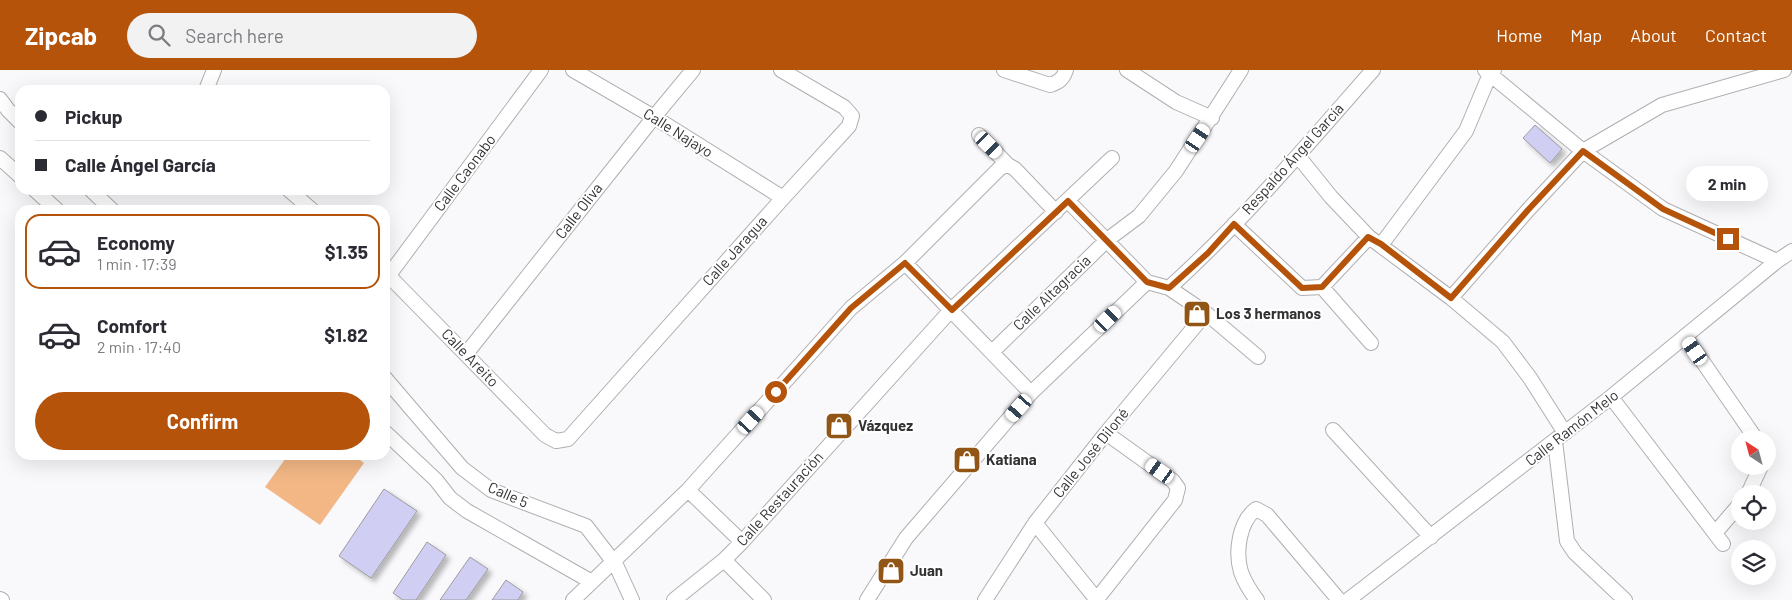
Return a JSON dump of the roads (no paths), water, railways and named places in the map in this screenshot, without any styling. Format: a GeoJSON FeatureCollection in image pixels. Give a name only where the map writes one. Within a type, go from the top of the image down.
{"type":"FeatureCollection","features":[{"type":"Feature","properties":{"kind":"street"},"geometry":{"type":"LineString","coordinates":[[208,85],[214,70]]}},
{"type":"Feature","properties":{"kind":"street","name":"Calle Caonabo"},"geometry":{"type":"LineString","coordinates":[[390,270],[541,70]]}},
{"type":"Feature","properties":{"kind":"street","name":"Calle Najayo"},"geometry":{"type":"LineString","coordinates":[[572,70],[654,117],[783,198]]}},
{"type":"Feature","properties":{"kind":"street","name":"Calle Oliva"},"geometry":{"type":"LineString","coordinates":[[466,354],[693,70]]}},
{"type":"Feature","properties":{"kind":"street","name":"Calle Jaragua"},"geometry":{"type":"LineString","coordinates":[[556,442],[568,439],[849,126],[852,116],[844,108],[781,70]]}},
{"type":"Feature","properties":{"kind":"street"},"geometry":{"type":"LineString","coordinates":[[1004,70],[1050,85],[1057,83],[1064,77],[1066,70]]}},
{"type":"Feature","properties":{"kind":"street"},"geometry":{"type":"LineString","coordinates":[[1127,70],[1176,102],[1212,118]]}},
{"type":"Feature","properties":{"kind":"street","name":"Calle Altagracia"},"geometry":{"type":"LineString","coordinates":[[992,352],[1107,240],[1139,216],[1176,171],[1212,118],[1241,70]]}},
{"type":"Feature","properties":{"kind":"street","name":"Respaldo Ángel García"},"geometry":{"type":"LineString","coordinates":[[1169,288],[1208,253],[1298,156],[1373,70]]}},
{"type":"Feature","properties":{"kind":"street"},"geometry":{"type":"LineString","coordinates":[[1451,298],[1528,210],[1583,151],[1662,105],[1784,70]]}},
{"type":"Feature","properties":{"kind":"street"},"geometry":{"type":"LineString","coordinates":[[1381,244],[1466,132],[1490,71],[1583,151],[1663,209],[1777,261]]}},
{"type":"Feature","properties":{"kind":"street"},"geometry":{"type":"LineString","coordinates":[[3,108],[15,118]]}},
{"type":"Feature","properties":{"kind":"street"},"geometry":{"type":"LineString","coordinates":[[979,135],[1056,212]]}},
{"type":"Feature","properties":{"kind":"street"},"geometry":{"type":"LineString","coordinates":[[1298,156],[1331,197],[1368,237],[1381,244],[1451,298],[1503,342],[1530,378],[1560,437],[1567,541],[1575,553],[1625,600]]}},
{"type":"Feature","properties":{"kind":"street"},"geometry":{"type":"LineString","coordinates":[[0,158],[15,172]]}},
{"type":"Feature","properties":{"kind":"street","name":"Calle Restauración"},"geometry":{"type":"LineString","coordinates":[[674,600],[724,560],[742,542],[952,310],[1112,158]]}},
{"type":"Feature","properties":{"kind":"street"},"geometry":{"type":"LineString","coordinates":[[573,600],[688,490],[851,308],[905,263],[1000,168],[1008,165]]}},
{"type":"Feature","properties":{"kind":"street"},"geometry":{"type":"LineString","coordinates":[[40,195],[52,205]]}},
{"type":"Feature","properties":{"kind":"street"},"geometry":{"type":"LineString","coordinates":[[96,195],[107,205]]}},
{"type":"Feature","properties":{"kind":"street"},"geometry":{"type":"LineString","coordinates":[[295,195],[306,205]]}},
{"type":"Feature","properties":{"kind":"street"},"geometry":{"type":"LineString","coordinates":[[1068,201],[1147,282],[1169,288],[1206,313],[1258,357]]}},
{"type":"Feature","properties":{"kind":"street"},"geometry":{"type":"LineString","coordinates":[[1234,224],[1302,288],[1322,287],[1368,237]]}},
{"type":"Feature","properties":{"kind":"street","name":"Calle Ramón Melo"},"geometry":{"type":"LineString","coordinates":[[1348,600],[1560,437],[1777,261],[1792,252]]}},
{"type":"Feature","properties":{"kind":"street"},"geometry":{"type":"LineString","coordinates":[[905,263],[1031,393]]}},
{"type":"Feature","properties":{"kind":"street","name":"Calle Areito"},"geometry":{"type":"LineString","coordinates":[[390,277],[545,435],[556,442]]}},
{"type":"Feature","properties":{"kind":"street"},"geometry":{"type":"LineString","coordinates":[[867,600],[906,538],[1031,393],[1147,282]]}},
{"type":"Feature","properties":{"kind":"street"},"geometry":{"type":"LineString","coordinates":[[1322,287],[1371,342]]}},
{"type":"Feature","properties":{"kind":"street","name":"Calle José Diloné"},"geometry":{"type":"LineString","coordinates":[[985,600],[1035,523],[1106,433],[1206,313]]}},
{"type":"Feature","properties":{"kind":"street"},"geometry":{"type":"LineString","coordinates":[[1685,336],[1750,430]]}},
{"type":"Feature","properties":{"kind":"street","name":"Calle 5"},"geometry":{"type":"LineString","coordinates":[[390,384],[462,468],[491,490],[586,526],[613,561],[632,600]]}},
{"type":"Feature","properties":{"kind":"street"},"geometry":{"type":"LineString","coordinates":[[1611,397],[1719,539],[1731,519]]}},
{"type":"Feature","properties":{"kind":"street"},"geometry":{"type":"LineString","coordinates":[[1332,430],[1431,537]]}},
{"type":"Feature","properties":{"kind":"street"},"geometry":{"type":"LineString","coordinates":[[1035,523],[1097,599],[1175,500],[1178,488],[1173,481],[1106,433]]}},
{"type":"Feature","properties":{"kind":"street"},"geometry":{"type":"LineString","coordinates":[[390,437],[436,480],[450,498],[467,511],[592,582]]}},
{"type":"Feature","properties":{"kind":"street"},"geometry":{"type":"LineString","coordinates":[[688,490],[742,542]]}},
{"type":"Feature","properties":{"kind":"street"},"geometry":{"type":"LineString","coordinates":[[1257,600],[1248,588],[1241,570],[1240,539],[1250,514],[1256,509],[1267,515],[1339,600]]}},
{"type":"Feature","properties":{"kind":"street"},"geometry":{"type":"LineString","coordinates":[[724,560],[764,600]]}},
{"type":"Feature","properties":{"kind":"place","name":"Los 3 hermanos"},"geometry":{"type":"Point","coordinates":[1197,314]}},
{"type":"Feature","properties":{"kind":"place","name":"Vázquez"},"geometry":{"type":"Point","coordinates":[839,426]}},
{"type":"Feature","properties":{"kind":"place","name":"Katiana"},"geometry":{"type":"Point","coordinates":[967,460]}},
{"type":"Feature","properties":{"kind":"place","name":"Juan"},"geometry":{"type":"Point","coordinates":[891,571]}}]}
